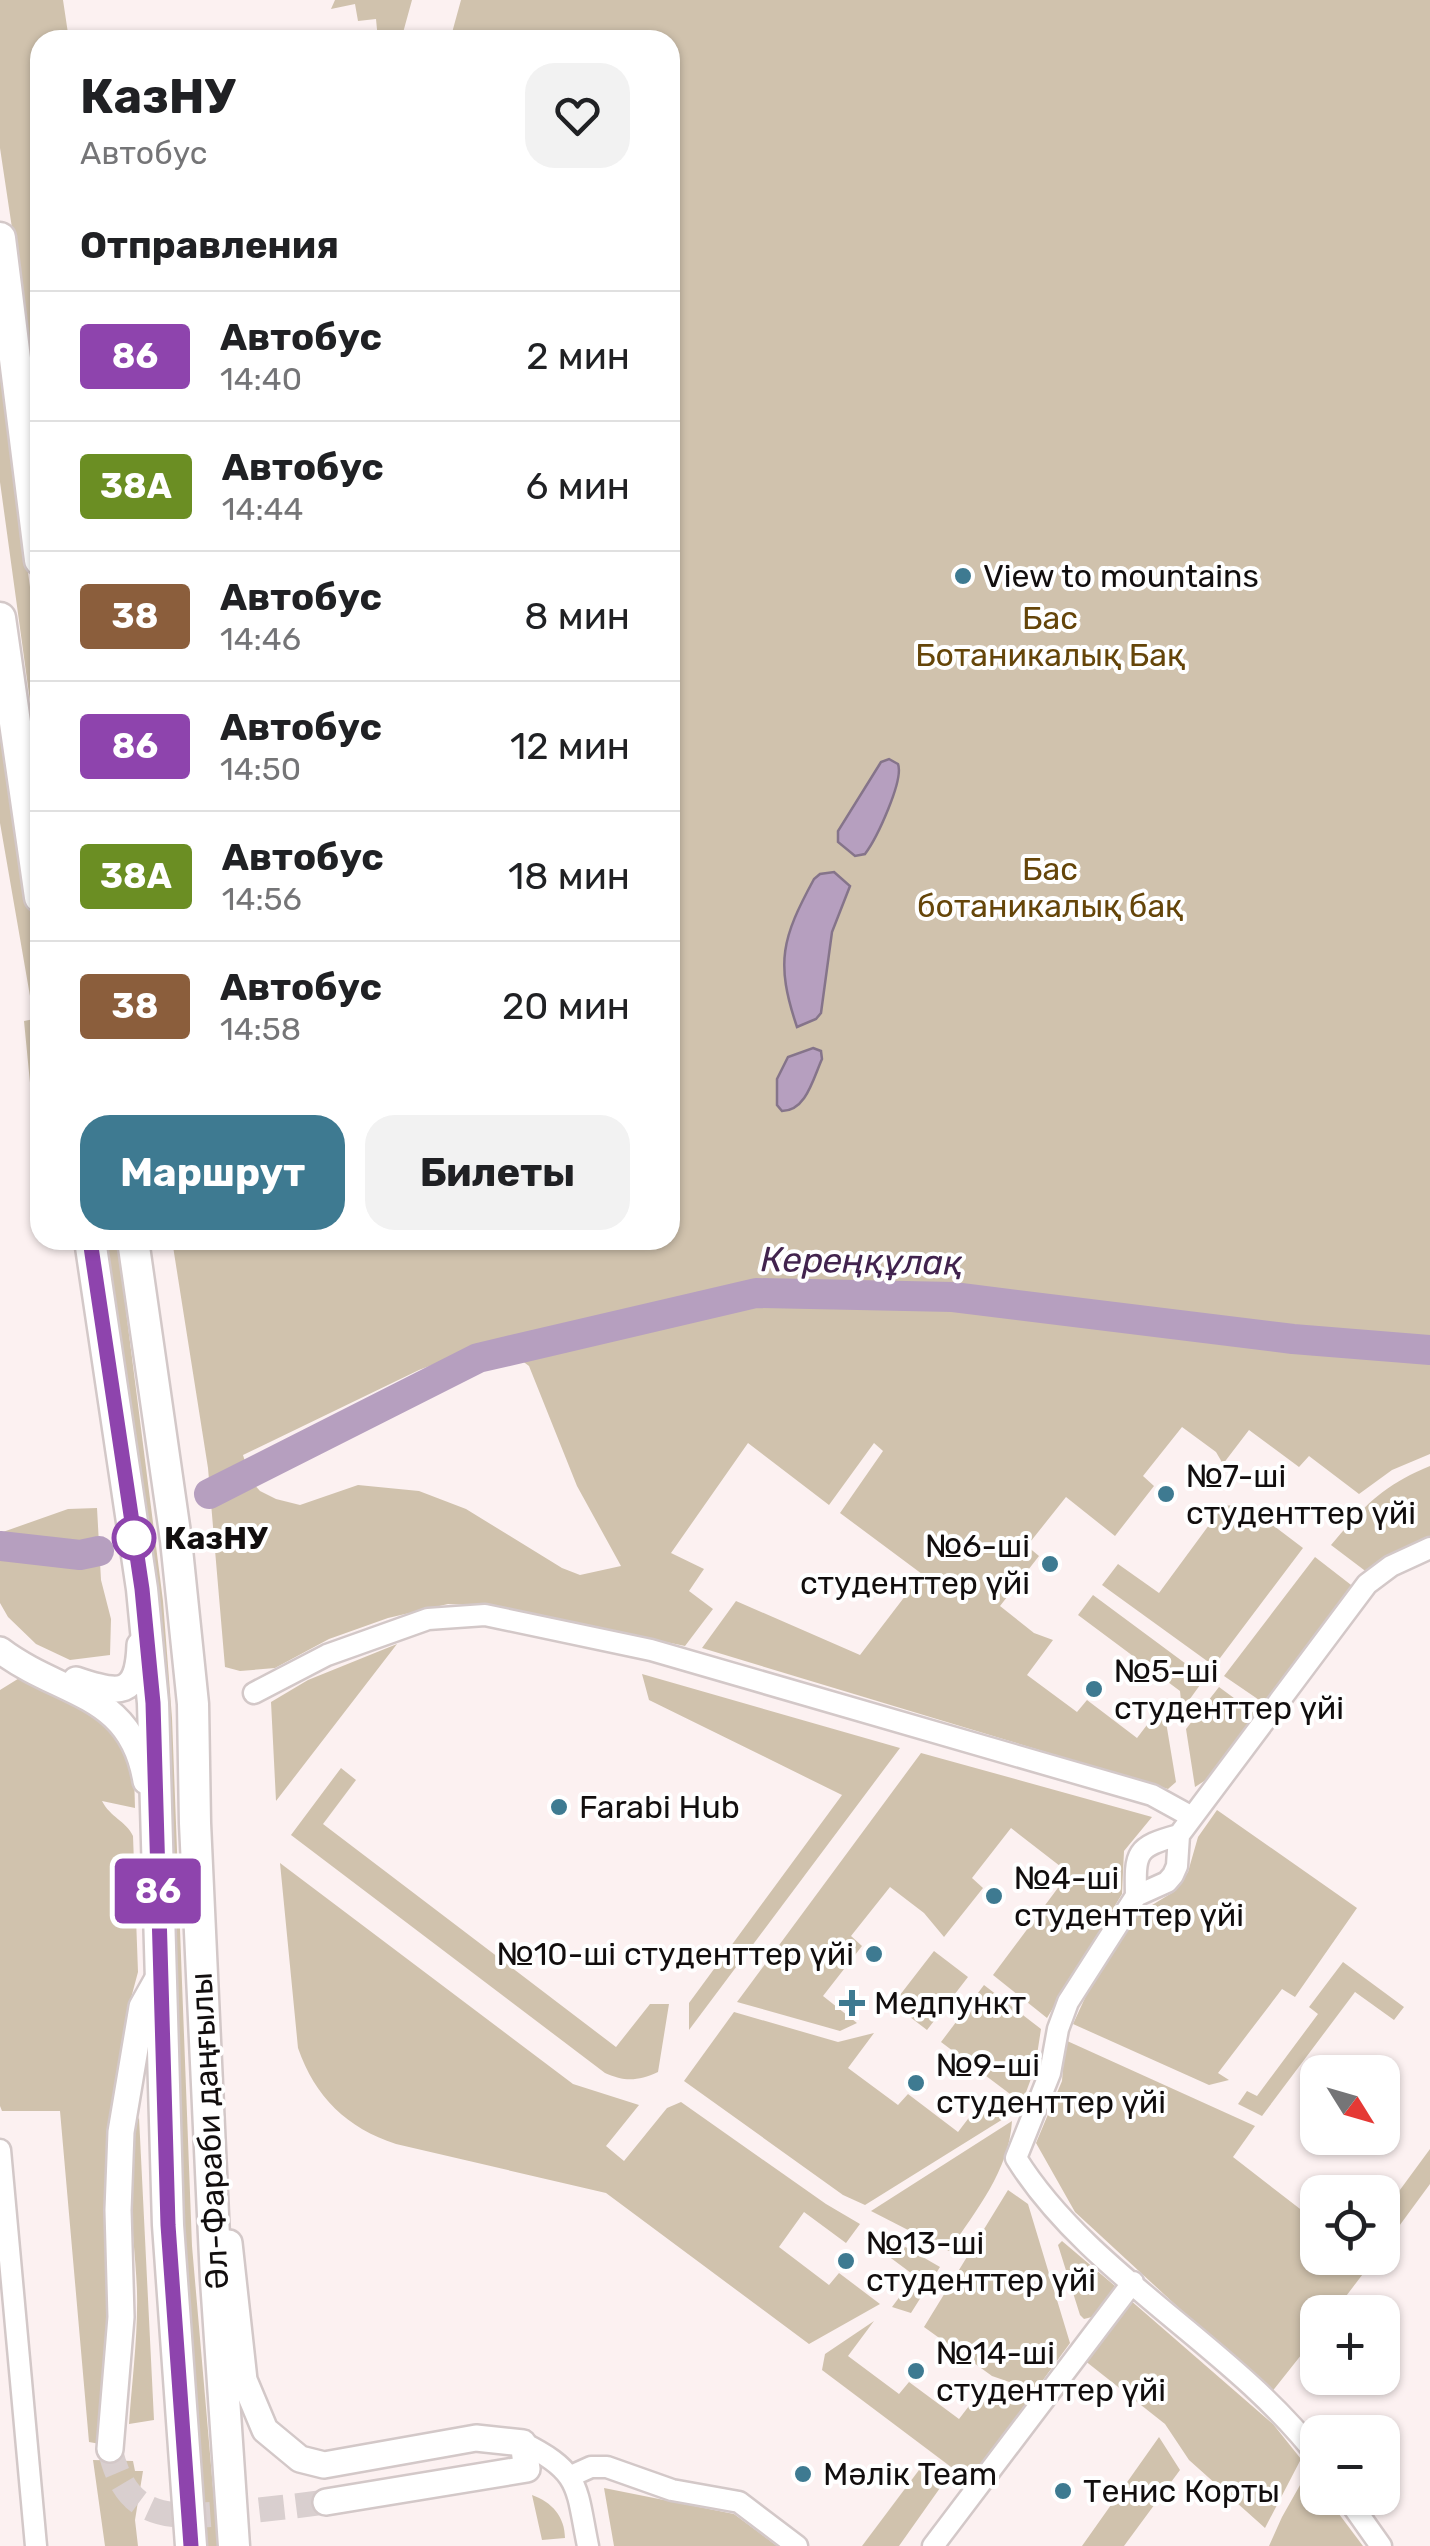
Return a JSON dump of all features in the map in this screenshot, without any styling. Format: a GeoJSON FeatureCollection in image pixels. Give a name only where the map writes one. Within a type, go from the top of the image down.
{"type":"FeatureCollection","features":[{"type":"Feature","properties":{"kind":"main road"},"geometry":{"type":"LineString","coordinates":[[0,238],[30,480]]}},
{"type":"Feature","properties":{"kind":"main road"},"geometry":{"type":"LineString","coordinates":[[0,618],[30,827]]}},
{"type":"Feature","properties":{"kind":"main road","name":"Әл-Фараби даңғылы"},"geometry":{"type":"LineString","coordinates":[[91,1250],[142,1589],[153,1703],[168,2234],[191,2546]]}},
{"type":"Feature","properties":{"kind":"main road","name":"Әл-Фараби даңғылы"},"geometry":{"type":"LineString","coordinates":[[134,1250],[192,1704],[205,2053],[234,2546]]}},
{"type":"Feature","properties":{"kind":"street"},"geometry":{"type":"LineString","coordinates":[[1300,2436],[1272,2404],[1092,2246],[1030,2180],[1016,2158],[1050,2072],[1058,2028],[1068,2002],[1136,1896],[1173,1875],[1179,1835],[1367,1584],[1391,1566],[1430,1548]]}},
{"type":"Feature","properties":{"kind":"street"},"geometry":{"type":"LineString","coordinates":[[8,1667],[104,1689],[126,1688],[134,1682],[138,1671],[142,1589]]}},
{"type":"Feature","properties":{"kind":"street"},"geometry":{"type":"LineString","coordinates":[[254,1693],[327,1654],[428,1619],[485,1615],[651,1650],[1152,1794],[1192,1816]]}},
{"type":"Feature","properties":{"kind":"street"},"geometry":{"type":"LineString","coordinates":[[8,1667],[104,1708],[134,1738],[144,1765],[156,1840]]}},
{"type":"Feature","properties":{"kind":"street"},"geometry":{"type":"LineString","coordinates":[[1136,1896],[1136,1862],[1140,1851],[1148,1843],[1179,1835]]}},
{"type":"Feature","properties":{"kind":"street"},"geometry":{"type":"LineString","coordinates":[[110,2449],[121,2317],[121,2132],[142,2008],[160,1975]]}},
{"type":"Feature","properties":{"kind":"street"},"geometry":{"type":"LineString","coordinates":[[205,2053],[228,2213],[239,2356],[244,2380],[265,2430],[300,2458],[324,2464],[476,2438],[524,2444],[571,2476],[580,2496],[586,2536]]}},
{"type":"Feature","properties":{"kind":"street"},"geometry":{"type":"LineString","coordinates":[[0,2150],[36,2546]]}},
{"type":"Feature","properties":{"kind":"street"},"geometry":{"type":"LineString","coordinates":[[933,2546],[1133,2282]]}},
{"type":"Feature","properties":{"kind":"street"},"geometry":{"type":"LineString","coordinates":[[524,2444],[527,2470]]}},
{"type":"Feature","properties":{"kind":"street"},"geometry":{"type":"LineString","coordinates":[[571,2476],[591,2467],[607,2467],[672,2490],[740,2502],[797,2546]]}},
{"type":"Feature","properties":{"kind":"street"},"geometry":{"type":"LineString","coordinates":[[326,2502],[542,2470],[566,2489],[586,2536]]}},
{"type":"Feature","properties":{"kind":"street"},"geometry":{"type":"LineString","coordinates":[[1359,2515],[1382,2546]]}},
{"type":"Feature","properties":{"kind":"green space"},"geometry":{"type":"Polygon","coordinates":[[[0,0],[63,0],[68,30],[30,30],[30,348],[0,148],[0,0]]]}},
{"type":"Feature","properties":{"kind":"green space"},"geometry":{"type":"Polygon","coordinates":[[[335,0],[412,0],[404,30],[377,30],[376,19],[358,21],[355,4],[331,9],[335,0]]]}},
{"type":"Feature","properties":{"kind":"green space","name":"Бас ботаникалық бақ"},"geometry":{"type":"Polygon","coordinates":[[[461,0],[1430,0],[1430,1454],[1392,1470],[1359,1494],[1309,1456],[1299,1467],[1249,1430],[1223,1464],[1216,1452],[1182,1427],[1143,1476],[1154,1486],[1115,1536],[1066,1497],[1027,1546],[1039,1556],[1000,1606],[1034,1633],[1053,1640],[1027,1675],[1077,1712],[1087,1700],[1137,1738],[1163,1704],[1176,1782],[1168,1789],[702,1648],[736,1601],[860,1655],[922,1574],[840,1513],[883,1451],[874,1443],[829,1505],[748,1443],[671,1553],[704,1569],[689,1591],[713,1609],[685,1646],[494,1606],[448,1604],[388,1618],[329,1639],[275,1668],[240,1671],[225,1667],[208,1468],[174,1250],[680,1250],[680,30],[453,30],[461,0]],[[485,1345],[419,1370],[243,1455],[251,1481],[276,1499],[300,1505],[358,1485],[419,1491],[466,1509],[580,1575],[621,1566],[577,1486],[529,1366],[501,1345],[485,1345]]]}},
{"type":"Feature","properties":{"kind":"green space"},"geometry":{"type":"Polygon","coordinates":[[[0,362],[30,587],[30,701],[0,482],[0,362]]]}},
{"type":"Feature","properties":{"kind":"green space"},"geometry":{"type":"Polygon","coordinates":[[[0,683],[30,910],[30,996],[0,823],[0,683]]]}},
{"type":"Feature","properties":{"kind":"green space"},"geometry":{"type":"Polygon","coordinates":[[[30,1020],[30,1083],[24,1021],[30,1020]]]}},
{"type":"Feature","properties":{"kind":"green space"},"geometry":{"type":"Polygon","coordinates":[[[107,1250],[118,1250],[163,1601],[172,1718],[192,2246],[218,2546],[203,2546],[177,2246],[155,1603],[107,1250]]]}},
{"type":"Feature","properties":{"kind":"green space"},"geometry":{"type":"Polygon","coordinates":[[[1430,1466],[1430,1537],[1394,1554],[1368,1573],[1331,1545],[1375,1498],[1430,1466]]]}},
{"type":"Feature","properties":{"kind":"green space"},"geometry":{"type":"Polygon","coordinates":[[[1245,1504],[1303,1548],[1214,1666],[1102,1585],[1118,1564],[1159,1593],[1223,1506],[1245,1504]]]}},
{"type":"Feature","properties":{"kind":"green space"},"geometry":{"type":"Polygon","coordinates":[[[97,1508],[101,1580],[111,1619],[110,1655],[70,1660],[36,1644],[8,1617],[0,1603],[0,1533],[68,1509],[97,1508]]]}},
{"type":"Feature","properties":{"kind":"green space"},"geometry":{"type":"Polygon","coordinates":[[[1315,1557],[1355,1588],[1265,1704],[1224,1676],[1315,1557]]]}},
{"type":"Feature","properties":{"kind":"green space"},"geometry":{"type":"Polygon","coordinates":[[[1093,1595],[1205,1678],[1182,1710],[1180,1691],[1078,1615],[1093,1595]]]}},
{"type":"Feature","properties":{"kind":"green space"},"geometry":{"type":"Polygon","coordinates":[[[397,1644],[276,1801],[271,1702],[308,1680],[397,1644]]]}},
{"type":"Feature","properties":{"kind":"green space"},"geometry":{"type":"Polygon","coordinates":[[[642,1674],[900,1748],[689,2030],[689,2003],[842,1795],[649,1700],[642,1674]]]}},
{"type":"Feature","properties":{"kind":"green space"},"geometry":{"type":"Polygon","coordinates":[[[21,1677],[116,1727],[134,1773],[135,1808],[102,1801],[133,1836],[138,1972],[130,2002],[100,2444],[89,2442],[60,2111],[2,2111],[0,2106],[0,1690],[21,1677]]]}},
{"type":"Feature","properties":{"kind":"green space"},"geometry":{"type":"Polygon","coordinates":[[[1219,1687],[1257,1715],[1212,1776],[1195,1787],[1186,1729],[1219,1687]]]}},
{"type":"Feature","properties":{"kind":"green space"},"geometry":{"type":"Polygon","coordinates":[[[921,1753],[1152,1817],[1124,1851],[1122,1894],[1047,2018],[993,1975],[1069,1873],[1011,1828],[972,1878],[983,1888],[944,1937],[924,1913],[890,1887],[851,1936],[862,1946],[823,1996],[857,2023],[840,2031],[737,2002],[921,1753]]]}},
{"type":"Feature","properties":{"kind":"green space"},"geometry":{"type":"Polygon","coordinates":[[[341,1768],[356,1780],[323,1824],[616,2047],[650,2004],[669,2004],[658,2072],[632,2079],[605,2073],[291,1835],[341,1768]]]}},
{"type":"Feature","properties":{"kind":"green space"},"geometry":{"type":"Polygon","coordinates":[[[1217,1810],[1357,1908],[1295,1997],[1282,1989],[1218,2073],[1229,2080],[1209,2085],[1073,2024],[1090,1987],[1139,1913],[1175,1891],[1188,1872],[1198,1837],[1217,1810]]]}},
{"type":"Feature","properties":{"kind":"green space"},"geometry":{"type":"Polygon","coordinates":[[[280,1863],[573,2084],[639,2105],[606,2146],[624,2161],[667,2108],[681,2102],[860,2224],[846,2243],[804,2212],[779,2247],[829,2285],[839,2273],[880,2304],[809,2344],[606,2193],[396,2144],[348,2120],[324,2096],[298,2048],[280,1863]]]}},
{"type":"Feature","properties":{"kind":"green space"},"geometry":{"type":"Polygon","coordinates":[[[934,1951],[968,1977],[927,2030],[893,2004],[934,1951]]]}},
{"type":"Feature","properties":{"kind":"green space"},"geometry":{"type":"Polygon","coordinates":[[[1343,1962],[1404,2007],[1394,2020],[1355,1992],[1308,2055],[1300,2055],[1300,2065],[1262,2116],[1238,2104],[1247,2091],[1257,2096],[1318,2014],[1309,2007],[1343,1962]]]}},
{"type":"Feature","properties":{"kind":"green space"},"geometry":{"type":"Polygon","coordinates":[[[984,1985],[1041,2029],[1035,2068],[1022,2103],[941,2042],[984,1985]]]}},
{"type":"Feature","properties":{"kind":"green space"},"geometry":{"type":"Polygon","coordinates":[[[734,2012],[838,2042],[874,2033],[848,2068],[898,2105],[908,2094],[958,2132],[984,2098],[1008,2116],[865,2205],[843,2195],[684,2081],[734,2012]]]}},
{"type":"Feature","properties":{"kind":"green space"},"geometry":{"type":"Polygon","coordinates":[[[1065,2040],[1255,2126],[1233,2157],[1300,2209],[1300,2275],[1362,2275],[1347,2295],[1300,2295],[1300,2356],[1271,2393],[1075,2212],[1036,2143],[1062,2081],[1065,2040]]]}},
{"type":"Feature","properties":{"kind":"green space"},"geometry":{"type":"Polygon","coordinates":[[[139,2117],[154,2420],[129,2424],[137,2309],[130,2179],[139,2117]]]}},
{"type":"Feature","properties":{"kind":"green space"},"geometry":{"type":"Polygon","coordinates":[[[1012,2121],[998,2173],[949,2251],[871,2211],[1012,2121]]]}},
{"type":"Feature","properties":{"kind":"green space"},"geometry":{"type":"Polygon","coordinates":[[[1430,2149],[1430,2184],[1400,2225],[1400,2190],[1430,2149]]]}},
{"type":"Feature","properties":{"kind":"green space"},"geometry":{"type":"Polygon","coordinates":[[[1008,2190],[1028,2204],[1070,2343],[1035,2391],[992,2376],[924,2327],[1008,2190]]]}},
{"type":"Feature","properties":{"kind":"green space"},"geometry":{"type":"Polygon","coordinates":[[[883,2234],[940,2267],[911,2313],[892,2307],[915,2276],[864,2238],[883,2234]]]}},
{"type":"Feature","properties":{"kind":"green space"},"geometry":{"type":"Polygon","coordinates":[[[1062,2241],[1115,2286],[1092,2317],[1084,2319],[1080,2315],[1058,2245],[1062,2241]]]}},
{"type":"Feature","properties":{"kind":"green space"},"geometry":{"type":"Polygon","coordinates":[[[1129,2299],[1273,2424],[1300,2461],[1265,2528],[1189,2460],[1165,2424],[1084,2360],[1129,2299]]]}},
{"type":"Feature","properties":{"kind":"green space"},"geometry":{"type":"Polygon","coordinates":[[[874,2321],[848,2356],[899,2394],[909,2382],[959,2419],[985,2385],[1029,2399],[976,2472],[964,2474],[955,2470],[822,2370],[825,2354],[874,2321]]]}},
{"type":"Feature","properties":{"kind":"green space"},"geometry":{"type":"Polygon","coordinates":[[[1159,2437],[1180,2470],[1124,2546],[1082,2546],[1159,2437]]]}},
{"type":"Feature","properties":{"kind":"green space"},"geometry":{"type":"Polygon","coordinates":[[[93,2460],[133,2461],[135,2471],[143,2471],[135,2520],[138,2546],[105,2546],[93,2460]]]}},
{"type":"Feature","properties":{"kind":"green space"},"geometry":{"type":"Polygon","coordinates":[[[919,2470],[940,2488],[899,2546],[862,2546],[919,2470]]]}},
{"type":"Feature","properties":{"kind":"green space"},"geometry":{"type":"Polygon","coordinates":[[[1300,2485],[1300,2515],[1340,2515],[1363,2546],[1269,2546],[1300,2485]]]}},
{"type":"Feature","properties":{"kind":"green space"},"geometry":{"type":"Polygon","coordinates":[[[604,2488],[734,2514],[777,2546],[614,2546],[604,2488]]]}},
{"type":"Feature","properties":{"kind":"green space"},"geometry":{"type":"Polygon","coordinates":[[[532,2495],[556,2511],[565,2538],[542,2540],[532,2495]]]}},
{"type":"Feature","properties":{"kind":"shaded area"},"geometry":{"type":"Polygon","coordinates":[[[889,759],[898,764],[899,772],[893,795],[870,846],[865,854],[855,856],[838,842],[838,831],[881,762],[889,759]]]}},
{"type":"Feature","properties":{"kind":"shaded area"},"geometry":{"type":"Polygon","coordinates":[[[834,872],[850,886],[832,932],[821,1013],[797,1027],[786,985],[785,951],[795,918],[814,879],[834,872]]]}},
{"type":"Feature","properties":{"kind":"shaded area"},"geometry":{"type":"Polygon","coordinates":[[[813,1048],[821,1051],[822,1059],[812,1084],[797,1106],[782,1111],[777,1105],[777,1079],[788,1057],[813,1048]]]}},
{"type":"Feature","properties":{"kind":"waterway","name":"Кереңқұлақ"},"geometry":{"type":"LineString","coordinates":[[209,1494],[478,1358],[756,1293],[953,1297],[1293,1339],[1430,1350]]}},
{"type":"Feature","properties":{"kind":"waterway","name":"Кереңқұлақ"},"geometry":{"type":"LineString","coordinates":[[0,1546],[80,1555],[99,1551]]}},
{"type":"Feature","properties":{"kind":"tunnel"},"geometry":{"type":"LineString","coordinates":[[110,2449],[128,2492],[157,2511],[194,2515],[326,2502]]}},
{"type":"Feature","properties":{"kind":"bus line","name":"86"},"geometry":{"type":"LineString","coordinates":[[91,1250],[142,1589],[153,1703],[168,2225],[191,2546]]}},
{"type":"Feature","properties":{"kind":"place","name":"View to mountains"},"geometry":{"type":"Point","coordinates":[963,576]}},
{"type":"Feature","properties":{"kind":"place","name":"№7-ші студенттер үйі"},"geometry":{"type":"Point","coordinates":[1166,1494]}},
{"type":"Feature","properties":{"kind":"place","name":"КазНУ"},"geometry":{"type":"Point","coordinates":[134,1538]}},
{"type":"Feature","properties":{"kind":"place","name":"№6-ші студенттер үйі"},"geometry":{"type":"Point","coordinates":[1050,1564]}},
{"type":"Feature","properties":{"kind":"place","name":"№5-ші студенттер үйі"},"geometry":{"type":"Point","coordinates":[1094,1689]}},
{"type":"Feature","properties":{"kind":"place","name":"Farabi Hub"},"geometry":{"type":"Point","coordinates":[559,1807]}},
{"type":"Feature","properties":{"kind":"place","name":"№4-ші студенттер үйі"},"geometry":{"type":"Point","coordinates":[994,1896]}},
{"type":"Feature","properties":{"kind":"place","name":"№10-ші студенттер үйі"},"geometry":{"type":"Point","coordinates":[874,1954]}},
{"type":"Feature","properties":{"kind":"place","name":"Медпункт"},"geometry":{"type":"Point","coordinates":[852,2003]}},
{"type":"Feature","properties":{"kind":"place","name":"№9-ші студенттер үйі"},"geometry":{"type":"Point","coordinates":[916,2083]}},
{"type":"Feature","properties":{"kind":"place","name":"№13-ші студенттер үйі"},"geometry":{"type":"Point","coordinates":[846,2261]}},
{"type":"Feature","properties":{"kind":"place","name":"№14-ші студенттер үйі"},"geometry":{"type":"Point","coordinates":[916,2371]}},
{"type":"Feature","properties":{"kind":"place","name":"Мәлік Team"},"geometry":{"type":"Point","coordinates":[803,2474]}},
{"type":"Feature","properties":{"kind":"place","name":"Тенис Корты"},"geometry":{"type":"Point","coordinates":[1063,2491]}},
{"type":"Feature","properties":{"kind":"park label","name":"Бас Ботаникалық Бақ"},"geometry":{"type":"Point","coordinates":[1050,636]}}]}
